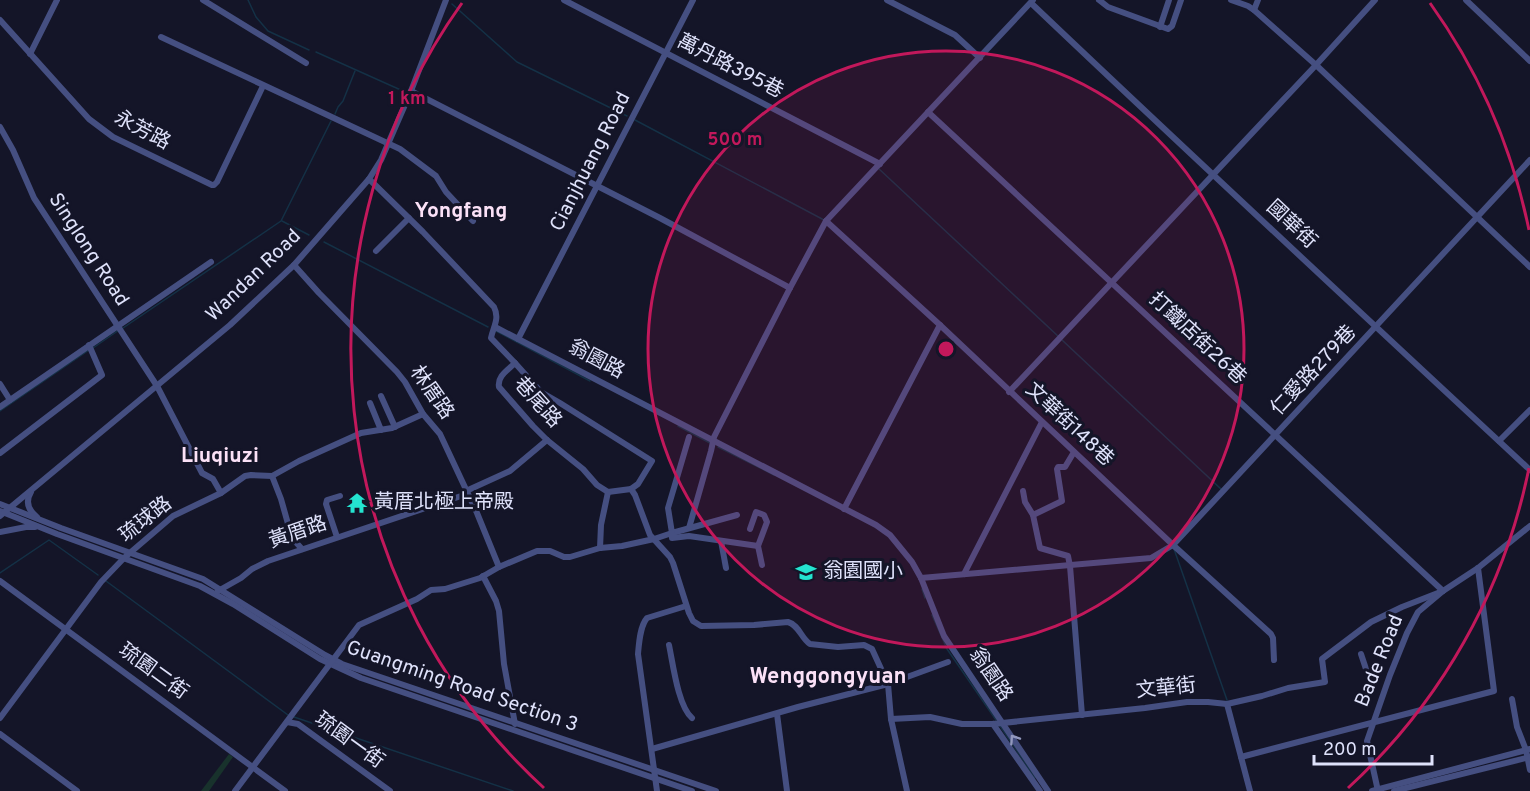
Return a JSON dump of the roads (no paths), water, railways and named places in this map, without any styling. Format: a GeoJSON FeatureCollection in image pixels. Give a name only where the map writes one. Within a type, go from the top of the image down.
{"type":"FeatureCollection","features":[{"type":"Feature","properties":{"kind":"street"},"geometry":{"type":"LineString","coordinates":[[0,20],[30,54],[57,0]]}},
{"type":"Feature","properties":{"kind":"street"},"geometry":{"type":"LineString","coordinates":[[203,0],[306,63]]}},
{"type":"Feature","properties":{"kind":"street","name":"Wandan Road"},"geometry":{"type":"LineString","coordinates":[[1,513],[230,325],[294,265],[369,179],[381,160],[411,91],[446,0]]}},
{"type":"Feature","properties":{"kind":"street","name":"萬丹路395巷"},"geometry":{"type":"LineString","coordinates":[[564,0],[880,164]]}},
{"type":"Feature","properties":{"kind":"street","name":"Cianjhuang Road"},"geometry":{"type":"LineString","coordinates":[[518,339],[693,0]]}},
{"type":"Feature","properties":{"kind":"street"},"geometry":{"type":"LineString","coordinates":[[887,0],[955,35],[980,58]]}},
{"type":"Feature","properties":{"kind":"street"},"geometry":{"type":"LineString","coordinates":[[1099,0],[1108,7],[1168,29],[1173,26],[1181,0]]}},
{"type":"Feature","properties":{"kind":"street"},"geometry":{"type":"LineString","coordinates":[[1160,27],[1169,0]]}},
{"type":"Feature","properties":{"kind":"street"},"geometry":{"type":"LineString","coordinates":[[1231,0],[1254,10],[1316,65],[1530,267]]}},
{"type":"Feature","properties":{"kind":"street"},"geometry":{"type":"LineString","coordinates":[[1254,10],[1257,0]]}},
{"type":"Feature","properties":{"kind":"street"},"geometry":{"type":"LineString","coordinates":[[1009,392],[1375,0]]}},
{"type":"Feature","properties":{"kind":"street"},"geometry":{"type":"LineString","coordinates":[[1466,0],[1530,61]]}},
{"type":"Feature","properties":{"kind":"street"},"geometry":{"type":"LineString","coordinates":[[689,528],[714,437],[827,220],[1032,2]]}},
{"type":"Feature","properties":{"kind":"street","name":"國華街"},"geometry":{"type":"LineString","coordinates":[[1032,2],[1213,175],[1530,470]]}},
{"type":"Feature","properties":{"kind":"street"},"geometry":{"type":"LineString","coordinates":[[161,37],[388,143],[436,176],[446,192],[473,221]]}},
{"type":"Feature","properties":{"kind":"street","name":"永芳路"},"geometry":{"type":"LineString","coordinates":[[30,54],[89,119],[112,137],[212,185],[217,182],[263,86]]}},
{"type":"Feature","properties":{"kind":"street"},"geometry":{"type":"LineString","coordinates":[[411,91],[597,185],[790,288]]}},
{"type":"Feature","properties":{"kind":"street","name":"打鐵店街26巷"},"geometry":{"type":"LineString","coordinates":[[928,112],[1443,591]]}},
{"type":"Feature","properties":{"kind":"street","name":"Singlong Road"},"geometry":{"type":"LineString","coordinates":[[0,127],[34,198],[157,386]]}},
{"type":"Feature","properties":{"kind":"street","name":"仁愛路279巷"},"geometry":{"type":"LineString","coordinates":[[1174,546],[1530,160]]}},
{"type":"Feature","properties":{"kind":"street"},"geometry":{"type":"LineString","coordinates":[[369,179],[494,308],[497,316],[495,327]]}},
{"type":"Feature","properties":{"kind":"street"},"geometry":{"type":"LineString","coordinates":[[376,251],[409,218]]}},
{"type":"Feature","properties":{"kind":"street","name":"文華街148巷"},"geometry":{"type":"LineString","coordinates":[[827,220],[1271,634],[1274,660]]}},
{"type":"Feature","properties":{"kind":"street"},"geometry":{"type":"LineString","coordinates":[[0,407],[119,328],[211,262]]}},
{"type":"Feature","properties":{"kind":"street","name":"林厝路"},"geometry":{"type":"LineString","coordinates":[[294,265],[397,372],[423,414],[440,434],[499,567]]}},
{"type":"Feature","properties":{"kind":"street"},"geometry":{"type":"LineString","coordinates":[[844,509],[940,325]]}},
{"type":"Feature","properties":{"kind":"street","name":"翁園路"},"geometry":{"type":"LineString","coordinates":[[495,327],[876,525],[890,535],[921,578],[944,636],[1002,722],[962,724],[930,717],[891,719]]}},
{"type":"Feature","properties":{"kind":"street","name":"巷尾路"},"geometry":{"type":"LineString","coordinates":[[495,327],[491,334],[492,340],[515,363],[500,378],[499,387],[547,440],[583,469],[597,485],[608,492]]}},
{"type":"Feature","properties":{"kind":"street"},"geometry":{"type":"LineString","coordinates":[[0,453],[102,375],[90,347]]}},
{"type":"Feature","properties":{"kind":"street"},"geometry":{"type":"LineString","coordinates":[[515,363],[545,396],[560,403],[652,461],[638,484],[631,489],[608,492],[600,525],[600,548]]}},
{"type":"Feature","properties":{"kind":"street"},"geometry":{"type":"LineString","coordinates":[[0,384],[10,400]]}},
{"type":"Feature","properties":{"kind":"street"},"geometry":{"type":"LineString","coordinates":[[157,386],[202,473],[213,479],[221,494]]}},
{"type":"Feature","properties":{"kind":"street"},"geometry":{"type":"LineString","coordinates":[[381,396],[394,427]]}},
{"type":"Feature","properties":{"kind":"street"},"geometry":{"type":"LineString","coordinates":[[370,403],[381,429]]}},
{"type":"Feature","properties":{"kind":"street"},"geometry":{"type":"LineString","coordinates":[[1499,441],[1530,410]]}},
{"type":"Feature","properties":{"kind":"street"},"geometry":{"type":"LineString","coordinates":[[302,549],[292,538],[272,476],[361,433],[394,427],[423,414]]}},
{"type":"Feature","properties":{"kind":"street"},"geometry":{"type":"LineString","coordinates":[[964,574],[1042,422]]}},
{"type":"Feature","properties":{"kind":"street"},"geometry":{"type":"LineString","coordinates":[[689,437],[668,508],[672,538],[689,536],[758,546]]}},
{"type":"Feature","properties":{"kind":"street","name":"黃厝路"},"geometry":{"type":"LineString","coordinates":[[218,592],[268,561],[467,492],[510,471],[547,440]]}},
{"type":"Feature","properties":{"kind":"street"},"geometry":{"type":"LineString","coordinates":[[1033,515],[1062,501],[1057,470],[1058,467],[1065,467],[1074,452]]}},
{"type":"Feature","properties":{"kind":"street","name":"琉球路"},"geometry":{"type":"LineString","coordinates":[[0,718],[101,582],[124,558],[173,516],[221,494],[246,476],[272,476]]}},
{"type":"Feature","properties":{"kind":"street"},"geometry":{"type":"LineString","coordinates":[[0,532],[42,524],[29,509],[27,502],[34,487]]}},
{"type":"Feature","properties":{"kind":"street"},"geometry":{"type":"LineString","coordinates":[[631,489],[650,535],[673,563],[693,621],[701,626],[788,622],[796,626],[806,642],[810,644],[838,647],[864,645],[872,649],[888,684],[891,719],[907,791]]}},
{"type":"Feature","properties":{"kind":"street"},"geometry":{"type":"LineString","coordinates":[[1023,491],[1025,502],[1033,515],[1040,548],[1068,556],[1082,715]]}},
{"type":"Feature","properties":{"kind":"street"},"geometry":{"type":"LineString","coordinates":[[337,537],[326,504],[327,500],[340,496]]}},
{"type":"Feature","properties":{"kind":"street","name":"Guangming Road Section 3"},"geometry":{"type":"LineString","coordinates":[[0,504],[124,558],[233,597],[331,662],[361,678],[692,791]]}},
{"type":"Feature","properties":{"kind":"street"},"geometry":{"type":"LineString","coordinates":[[750,529],[756,512],[764,515],[767,522],[758,546],[762,565]]}},
{"type":"Feature","properties":{"kind":"street","name":"Guangming Road Section 3"},"geometry":{"type":"LineString","coordinates":[[1,513],[42,524],[203,579],[218,592]]}},
{"type":"Feature","properties":{"kind":"street"},"geometry":{"type":"LineString","coordinates":[[235,791],[359,625],[417,599],[431,590],[445,589],[483,576],[537,551],[550,551],[570,557],[600,548],[654,539],[737,515]]}},
{"type":"Feature","properties":{"kind":"street","name":"Bade Road"},"geometry":{"type":"LineString","coordinates":[[1376,791],[1367,741],[1390,675],[1418,612],[1443,591],[1479,568],[1530,526]]}},
{"type":"Feature","properties":{"kind":"street"},"geometry":{"type":"LineString","coordinates":[[721,541],[726,568]]}},
{"type":"Feature","properties":{"kind":"street"},"geometry":{"type":"LineString","coordinates":[[921,578],[1151,558],[1174,546]]}},
{"type":"Feature","properties":{"kind":"street"},"geometry":{"type":"LineString","coordinates":[[1242,756],[1494,691],[1479,568]]}},
{"type":"Feature","properties":{"kind":"street"},"geometry":{"type":"LineString","coordinates":[[483,576],[499,611],[504,664],[516,731]]}},
{"type":"Feature","properties":{"kind":"street","name":"琉園二街"},"geometry":{"type":"LineString","coordinates":[[0,581],[285,791]]}},
{"type":"Feature","properties":{"kind":"street","name":"文華街"},"geometry":{"type":"LineString","coordinates":[[1002,722],[1187,702],[1228,703],[1288,688],[1325,682],[1322,659],[1338,646],[1371,622],[1443,591]]}},
{"type":"Feature","properties":{"kind":"street"},"geometry":{"type":"LineString","coordinates":[[657,791],[638,654],[644,621],[647,618],[686,606]]}},
{"type":"Feature","properties":{"kind":"street"},"geometry":{"type":"LineString","coordinates":[[669,645],[681,701],[686,713],[692,718]]}},
{"type":"Feature","properties":{"kind":"street"},"geometry":{"type":"LineString","coordinates":[[1361,654],[1369,678]]}},
{"type":"Feature","properties":{"kind":"street","name":"Guangming Road Section 3"},"geometry":{"type":"LineString","coordinates":[[331,662],[716,791]]}},
{"type":"Feature","properties":{"kind":"street","name":"翁園路"},"geometry":{"type":"LineString","coordinates":[[652,749],[888,684],[948,662]]}},
{"type":"Feature","properties":{"kind":"street"},"geometry":{"type":"LineString","coordinates":[[1512,699],[1517,727],[1528,753],[1530,770]]}},
{"type":"Feature","properties":{"kind":"street"},"geometry":{"type":"LineString","coordinates":[[1228,703],[1250,791]]}},
{"type":"Feature","properties":{"kind":"street"},"geometry":{"type":"LineString","coordinates":[[777,714],[787,791]]}},
{"type":"Feature","properties":{"kind":"street","name":"琉園一街"},"geometry":{"type":"LineString","coordinates":[[287,722],[298,724],[390,791]]}},
{"type":"Feature","properties":{"kind":"street"},"geometry":{"type":"LineString","coordinates":[[1002,722],[1048,791]]}},
{"type":"Feature","properties":{"kind":"street"},"geometry":{"type":"LineString","coordinates":[[993,724],[1040,791]]}},
{"type":"Feature","properties":{"kind":"street"},"geometry":{"type":"LineString","coordinates":[[0,734],[77,791]]}},
{"type":"Feature","properties":{"kind":"street"},"geometry":{"type":"LineString","coordinates":[[1376,791],[1528,753]]}},
{"type":"Feature","properties":{"kind":"street"},"geometry":{"type":"LineString","coordinates":[[1394,791],[1528,753]]}},
{"type":"Feature","properties":{"kind":"waterway"},"geometry":{"type":"LineString","coordinates":[[248,0],[256,17],[268,31],[309,50]]}},
{"type":"Feature","properties":{"kind":"waterway"},"geometry":{"type":"LineString","coordinates":[[452,4],[517,62],[627,116]]}},
{"type":"Feature","properties":{"kind":"waterway"},"geometry":{"type":"LineString","coordinates":[[316,52],[403,91]]}},
{"type":"Feature","properties":{"kind":"waterway"},"geometry":{"type":"LineString","coordinates":[[335,114],[355,71]]}},
{"type":"Feature","properties":{"kind":"waterway"},"geometry":{"type":"LineString","coordinates":[[635,120],[824,220]]}},
{"type":"Feature","properties":{"kind":"waterway"},"geometry":{"type":"LineString","coordinates":[[123,328],[281,221],[331,121]]}},
{"type":"Feature","properties":{"kind":"waterway"},"geometry":{"type":"LineString","coordinates":[[878,168],[1059,337]]}},
{"type":"Feature","properties":{"kind":"waterway"},"geometry":{"type":"LineString","coordinates":[[282,221],[309,235]]}},
{"type":"Feature","properties":{"kind":"waterway"},"geometry":{"type":"LineString","coordinates":[[324,242],[488,327]]}},
{"type":"Feature","properties":{"kind":"waterway"},"geometry":{"type":"LineString","coordinates":[[93,348],[119,330]]}},
{"type":"Feature","properties":{"kind":"waterway"},"geometry":{"type":"LineString","coordinates":[[496,331],[590,381]]}},
{"type":"Feature","properties":{"kind":"waterway"},"geometry":{"type":"LineString","coordinates":[[1062,340],[1221,489]]}},
{"type":"Feature","properties":{"kind":"waterway"},"geometry":{"type":"LineString","coordinates":[[0,411],[89,350]]}},
{"type":"Feature","properties":{"kind":"waterway"},"geometry":{"type":"LineString","coordinates":[[678,426],[710,443]]}},
{"type":"Feature","properties":{"kind":"waterway"},"geometry":{"type":"LineString","coordinates":[[718,447],[774,475]]}},
{"type":"Feature","properties":{"kind":"waterway"},"geometry":{"type":"LineString","coordinates":[[0,573],[49,540],[98,575]]}},
{"type":"Feature","properties":{"kind":"waterway"},"geometry":{"type":"LineString","coordinates":[[1174,549],[1227,700]]}},
{"type":"Feature","properties":{"kind":"waterway"},"geometry":{"type":"LineString","coordinates":[[106,581],[288,715]]}},
{"type":"Feature","properties":{"kind":"waterway"},"geometry":{"type":"LineString","coordinates":[[922,589],[925,598]]}},
{"type":"Feature","properties":{"kind":"waterway"},"geometry":{"type":"LineString","coordinates":[[932,615],[947,649],[996,720]]}},
{"type":"Feature","properties":{"kind":"waterway"},"geometry":{"type":"LineString","coordinates":[[294,717],[513,791]]}},
{"type":"Feature","properties":{"kind":"waterway"},"geometry":{"type":"LineString","coordinates":[[1000,726],[1035,778]]}},
{"type":"Feature","properties":{"kind":"place","name":"黃厝北極上帝殿"},"geometry":{"type":"Point","coordinates":[357,503]}},
{"type":"Feature","properties":{"kind":"place","name":"翁園國小"},"geometry":{"type":"Point","coordinates":[806,572]}},
{"type":"Feature","properties":{"kind":"district","name":"Yongfang"},"geometry":{"type":"Point","coordinates":[461,211]}},
{"type":"Feature","properties":{"kind":"district","name":"Liuqiuzi"},"geometry":{"type":"Point","coordinates":[220,456]}},
{"type":"Feature","properties":{"kind":"district","name":"Wenggongyuan"},"geometry":{"type":"Point","coordinates":[828,677]}}]}
